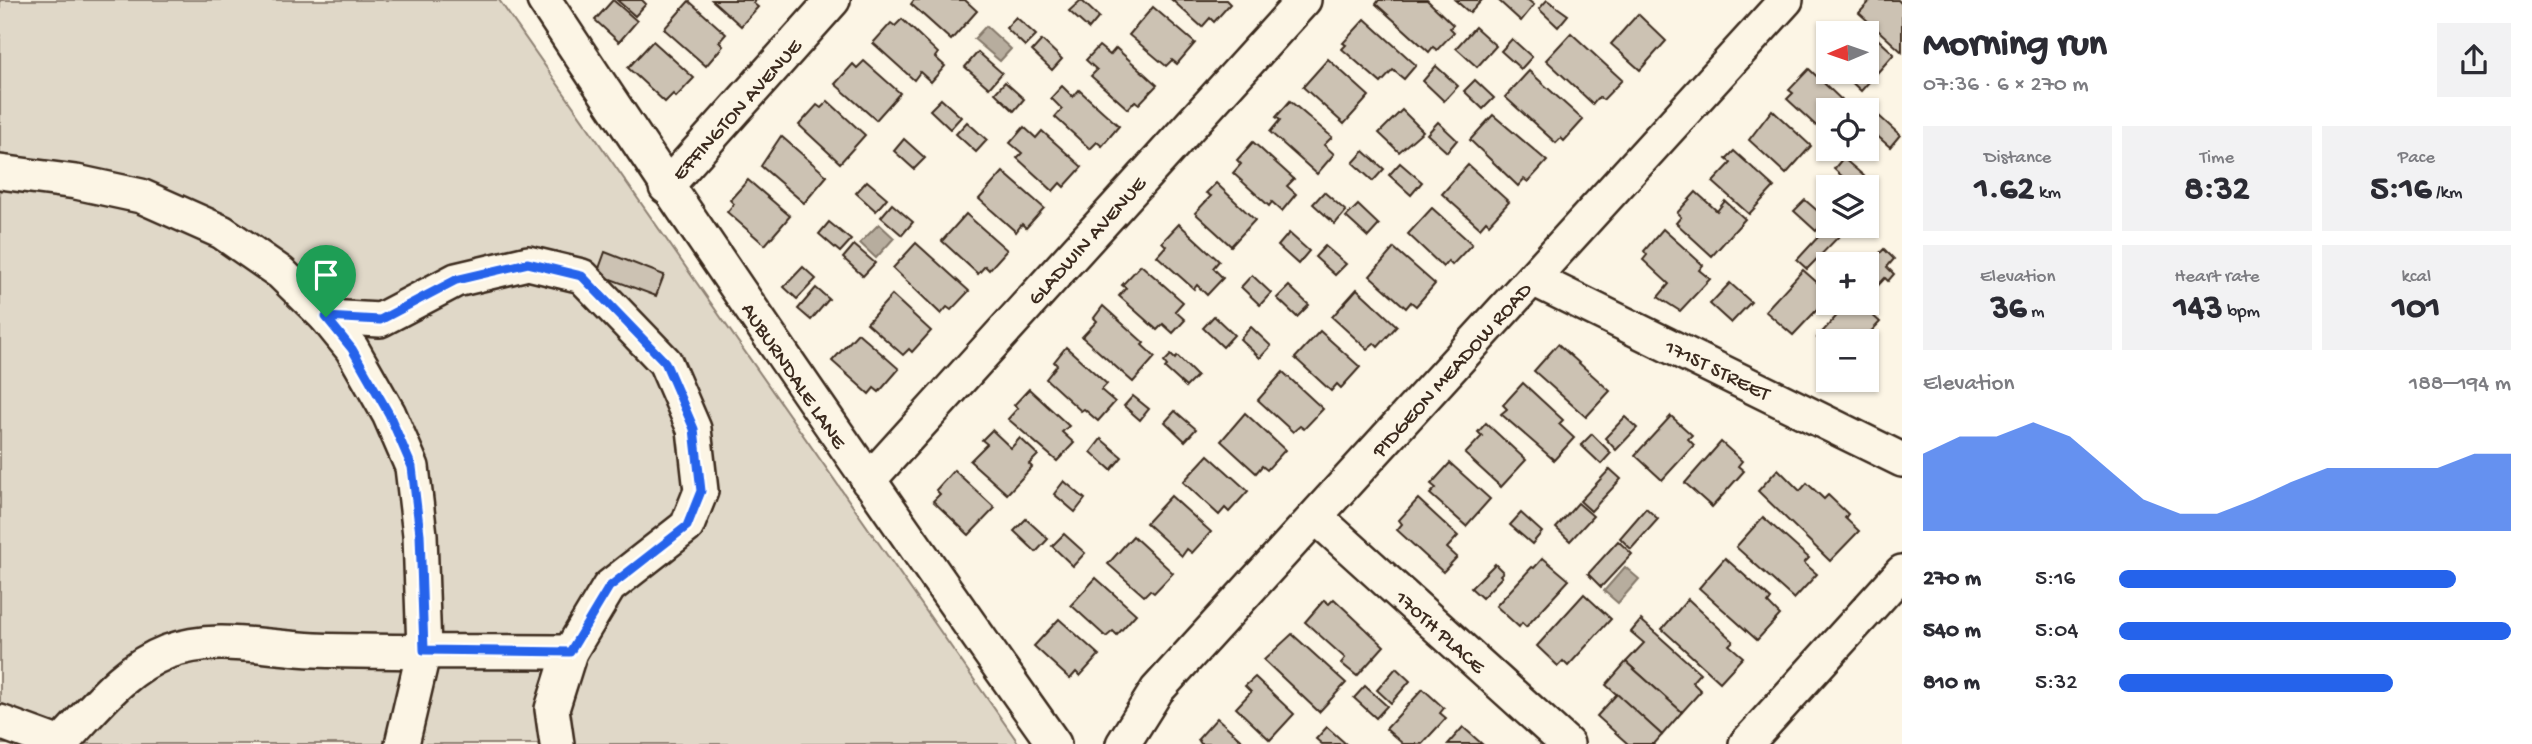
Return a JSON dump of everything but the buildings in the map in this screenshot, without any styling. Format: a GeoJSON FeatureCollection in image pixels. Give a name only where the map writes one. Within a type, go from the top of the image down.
{"type":"FeatureCollection","features":[{"type":"Feature","properties":{"kind":"street","name":"AUBURNDALE LANE"},"geometry":{"type":"LineString","coordinates":[[544,0],[666,187],[868,481],[1054,744]]}},
{"type":"Feature","properties":{"kind":"street","name":"EFFINGTON AVENUE"},"geometry":{"type":"LineString","coordinates":[[666,187],[833,0]]}},
{"type":"Feature","properties":{"kind":"street","name":"GLADWIN AVENUE"},"geometry":{"type":"LineString","coordinates":[[868,481],[1304,0]]}},
{"type":"Feature","properties":{"kind":"street","name":"PIDGEON MEADOW ROAD"},"geometry":{"type":"LineString","coordinates":[[1123,744],[1157,690],[1786,0]]}},
{"type":"Feature","properties":{"kind":"street"},"geometry":{"type":"LineString","coordinates":[[0,172],[76,181],[141,196],[222,232],[281,273],[326,317],[352,349],[389,414],[412,467],[420,534],[424,650],[402,744]]}},
{"type":"Feature","properties":{"kind":"street"},"geometry":{"type":"LineString","coordinates":[[326,317],[380,320],[456,280],[528,263],[582,276],[665,362],[694,429],[701,491],[687,526],[609,587],[570,652],[552,709],[557,744]]}},
{"type":"Feature","properties":{"kind":"street","name":"171ST STREET"},"geometry":{"type":"LineString","coordinates":[[1533,279],[1902,460]]}},
{"type":"Feature","properties":{"kind":"street","name":"170TH PLACE"},"geometry":{"type":"LineString","coordinates":[[1316,517],[1567,744]]}},
{"type":"Feature","properties":{"kind":"street"},"geometry":{"type":"LineString","coordinates":[[1746,744],[1902,572]]}},
{"type":"Feature","properties":{"kind":"street"},"geometry":{"type":"LineString","coordinates":[[0,722],[62,744],[126,676],[167,652],[190,645],[238,642],[313,650],[570,652]]}},
{"type":"Feature","properties":{"kind":"shaded area"},"geometry":{"type":"Polygon","coordinates":[[[0,0],[499,0],[1019,744],[0,744],[0,0]]]}},
{"type":"Feature","properties":{"kind":"shaded area"},"geometry":{"type":"Polygon","coordinates":[[[986,26],[1011,49],[1000,61],[974,39],[986,26]]]}},
{"type":"Feature","properties":{"kind":"shaded area"},"geometry":{"type":"Polygon","coordinates":[[[879,224],[894,238],[876,258],[860,243],[879,224]]]}},
{"type":"Feature","properties":{"kind":"shaded area"},"geometry":{"type":"Polygon","coordinates":[[[1625,567],[1639,579],[1618,603],[1604,591],[1625,567]]]}},
{"type":"Feature","properties":{"kind":"route"},"geometry":{"type":"LineString","coordinates":[[528,263],[582,276],[665,362],[694,429],[701,491],[687,526],[609,587],[570,652],[424,650],[420,534],[412,467],[389,414],[352,349],[326,317],[380,320],[456,280],[528,263]]}}]}
